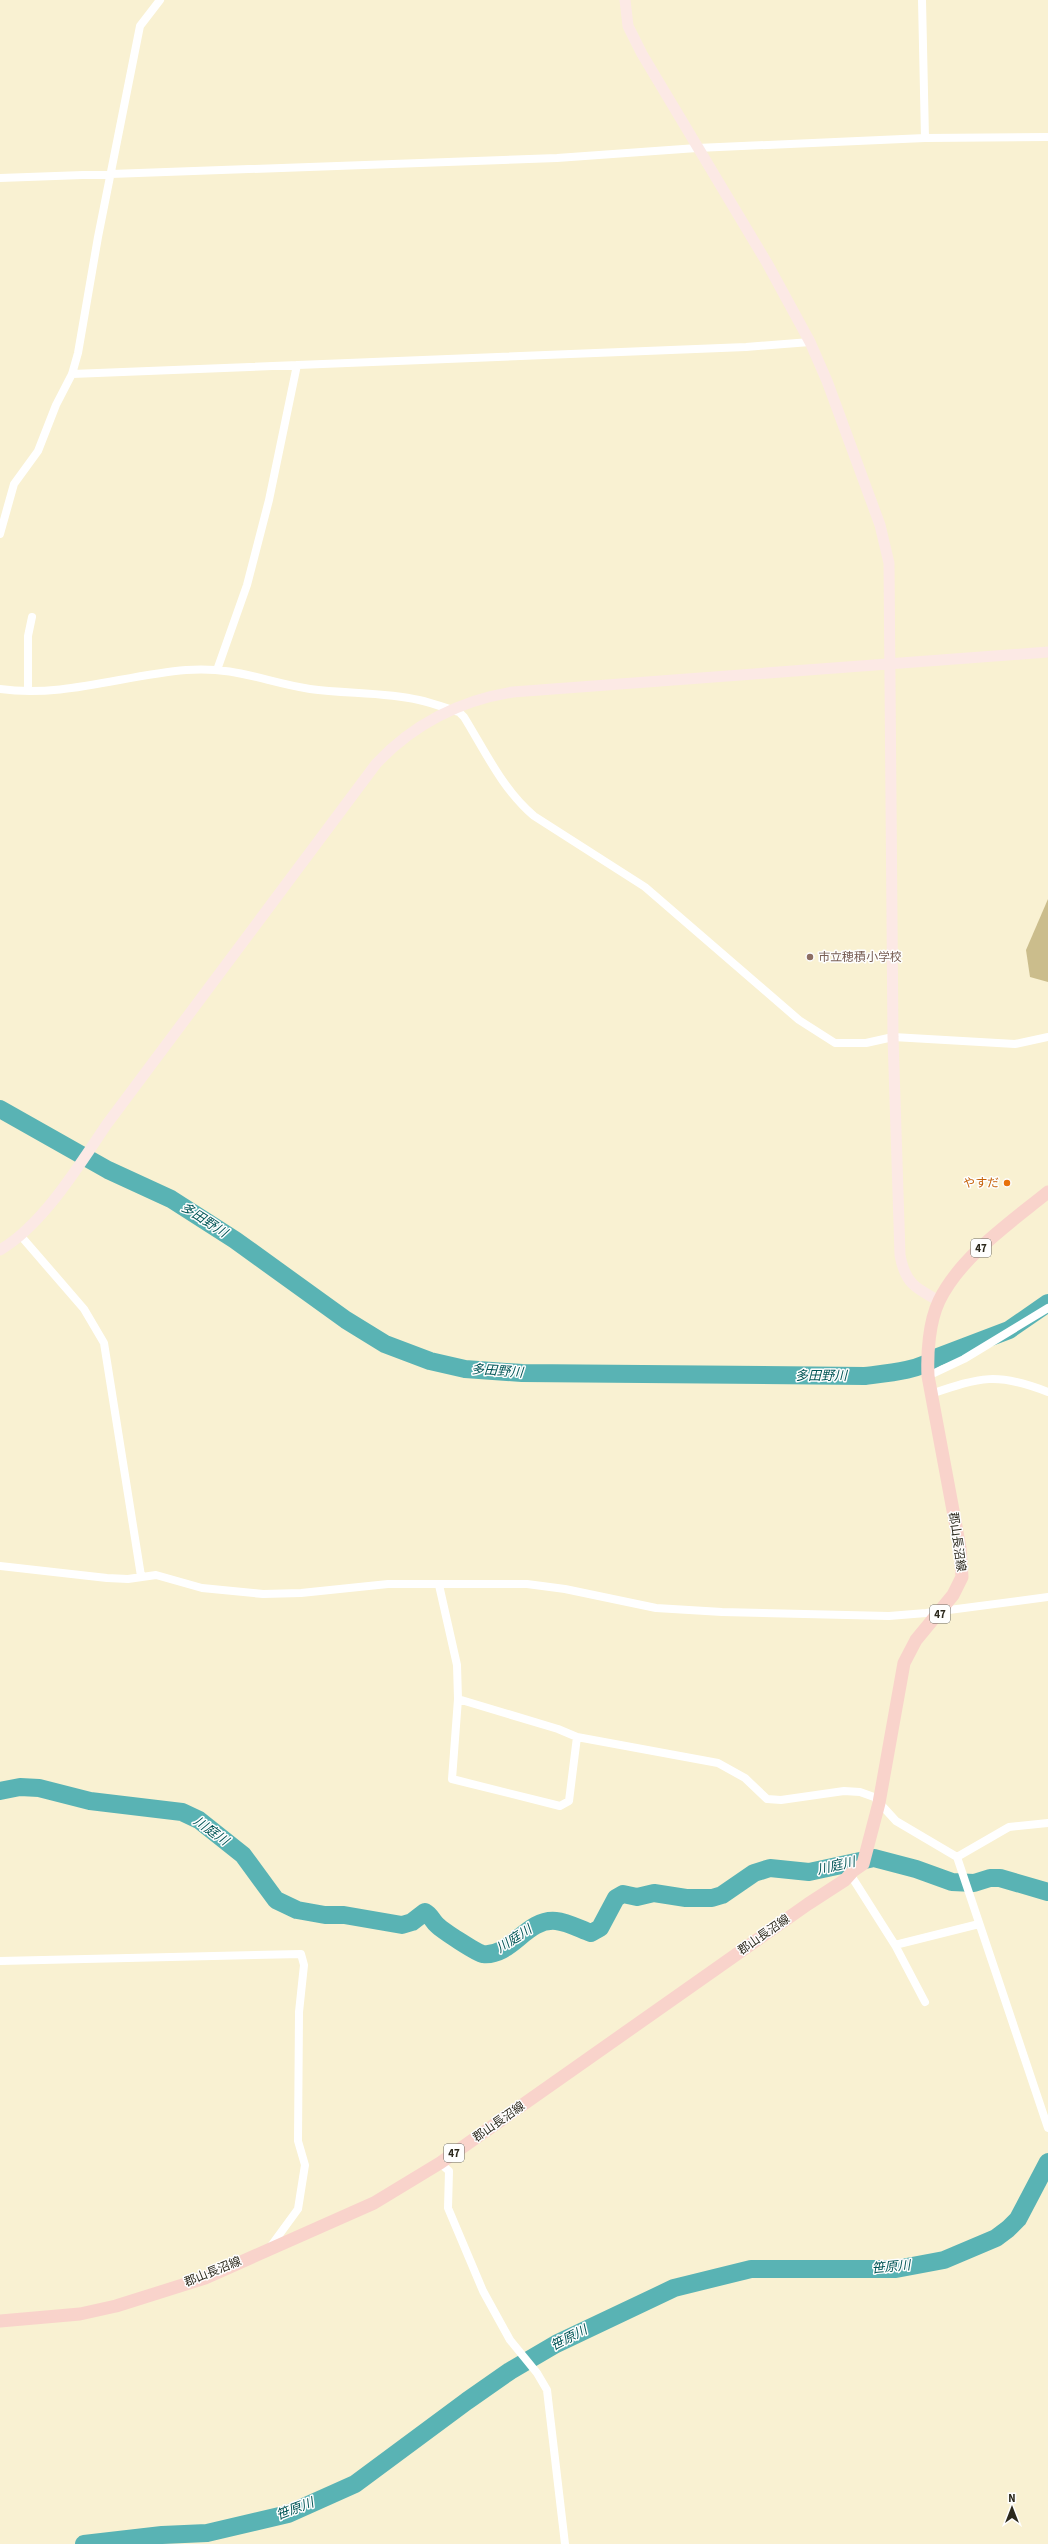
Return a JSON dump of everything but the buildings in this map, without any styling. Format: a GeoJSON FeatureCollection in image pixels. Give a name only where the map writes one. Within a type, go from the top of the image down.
{"type":"FeatureCollection","features":[{"type":"Feature","properties":{"kind":"main road","name":"郡山長沼線"},"geometry":{"type":"LineString","coordinates":[[0,2321],[80,2314],[116,2306],[205,2278],[269,2248],[374,2203],[440,2163],[795,1913],[845,1880],[863,1864],[870,1845],[879,1803],[904,1663],[916,1640],[954,1595],[962,1577],[960,1548],[928,1376],[927,1358],[939,1301],[956,1275],[985,1243],[1048,1192]]}},
{"type":"Feature","properties":{"kind":"street"},"geometry":{"type":"LineString","coordinates":[[0,534],[14,484],[38,451],[58,400],[72,374],[78,353],[110,173],[140,26],[160,0]]}},
{"type":"Feature","properties":{"kind":"street"},"geometry":{"type":"LineString","coordinates":[[625,0],[628,26],[697,148],[767,263],[810,342],[830,388],[880,524],[889,563],[892,1037],[901,1260],[903,1271],[915,1288],[939,1301]]}},
{"type":"Feature","properties":{"kind":"street"},"geometry":{"type":"LineString","coordinates":[[922,0],[925,138]]}},
{"type":"Feature","properties":{"kind":"street"},"geometry":{"type":"LineString","coordinates":[[0,178],[556,158],[697,148],[925,138],[1048,137]]}},
{"type":"Feature","properties":{"kind":"street"},"geometry":{"type":"LineString","coordinates":[[72,374],[746,347],[810,342]]}},
{"type":"Feature","properties":{"kind":"street"},"geometry":{"type":"LineString","coordinates":[[217,670],[247,585],[269,500],[297,365]]}},
{"type":"Feature","properties":{"kind":"street"},"geometry":{"type":"LineString","coordinates":[[28,691],[28,636],[32,617]]}},
{"type":"Feature","properties":{"kind":"street"},"geometry":{"type":"LineString","coordinates":[[0,1250],[20,1235],[73,1173],[107,1124],[376,764],[412,731],[452,710],[484,697],[513,692],[1048,652]]}},
{"type":"Feature","properties":{"kind":"street"},"geometry":{"type":"LineString","coordinates":[[0,689],[28,691],[97,684],[176,671],[217,670],[256,675],[309,688],[418,700],[452,710],[464,717],[502,780],[522,806],[534,816],[645,887],[810,1028],[829,1040],[844,1044],[892,1037],[1015,1044],[1048,1037]]}},
{"type":"Feature","properties":{"kind":"street"},"geometry":{"type":"LineString","coordinates":[[20,1235],[84,1309],[104,1343],[141,1576]]}},
{"type":"Feature","properties":{"kind":"street"},"geometry":{"type":"LineString","coordinates":[[928,1376],[964,1359],[1048,1308]]}},
{"type":"Feature","properties":{"kind":"street"},"geometry":{"type":"LineString","coordinates":[[931,1394],[975,1379],[1004,1378],[1048,1392]]}},
{"type":"Feature","properties":{"kind":"street"},"geometry":{"type":"LineString","coordinates":[[0,1566],[107,1578],[128,1579],[141,1576],[164,1577],[202,1588],[229,1592],[263,1594],[301,1593],[388,1584],[527,1584],[580,1592],[642,1606],[686,1611],[889,1616],[942,1611],[1048,1597]]}},
{"type":"Feature","properties":{"kind":"street"},"geometry":{"type":"LineString","coordinates":[[439,1584],[457,1665],[458,1699],[452,1779],[560,1806],[564,1805],[569,1801],[577,1737]]}},
{"type":"Feature","properties":{"kind":"street"},"geometry":{"type":"LineString","coordinates":[[458,1699],[558,1729],[577,1737],[718,1764],[745,1778],[767,1799],[781,1800],[852,1790],[874,1797],[896,1821],[957,1857],[1048,2127]]}},
{"type":"Feature","properties":{"kind":"street"},"geometry":{"type":"LineString","coordinates":[[957,1857],[1010,1826],[1048,1823]]}},
{"type":"Feature","properties":{"kind":"street"},"geometry":{"type":"LineString","coordinates":[[852,1873],[895,1945],[925,2002]]}},
{"type":"Feature","properties":{"kind":"street"},"geometry":{"type":"LineString","coordinates":[[895,1945],[979,1924]]}},
{"type":"Feature","properties":{"kind":"street"},"geometry":{"type":"LineString","coordinates":[[0,1961],[301,1954],[304,1965],[299,2012],[298,2134],[305,2164],[298,2209],[280,2237],[269,2248]]}},
{"type":"Feature","properties":{"kind":"street"},"geometry":{"type":"LineString","coordinates":[[440,2163],[449,2171],[447,2202],[452,2220],[483,2290],[515,2345],[538,2373],[547,2390],[565,2544]]}},
{"type":"Feature","properties":{"kind":"shaded area"},"geometry":{"type":"Polygon","coordinates":[[[1048,899],[1048,982],[1030,977],[1026,950],[1048,899]]]}},
{"type":"Feature","properties":{"kind":"waterway","name":"多田野川"},"geometry":{"type":"LineString","coordinates":[[0,1109],[108,1170],[171,1199],[235,1240],[346,1320],[385,1344],[430,1361],[465,1369],[522,1373],[865,1376],[884,1374],[903,1371],[922,1365],[938,1357],[1009,1330],[1048,1303]]}},
{"type":"Feature","properties":{"kind":"waterway","name":"川庭川"},"geometry":{"type":"LineString","coordinates":[[0,1791],[20,1787],[39,1788],[90,1801],[182,1812],[199,1820],[243,1855],[276,1900],[297,1910],[325,1915],[344,1915],[402,1925],[412,1922],[425,1912],[446,1932],[467,1946],[483,1954],[502,1950],[536,1925],[545,1922],[556,1921],[569,1924],[591,1933],[600,1928],[616,1898],[623,1894],[637,1897],[654,1893],[686,1898],[712,1898],[722,1895],[754,1873],[770,1868],[809,1872],[874,1858],[916,1869],[952,1882],[974,1883],[990,1878],[1000,1878],[1048,1892]]}},
{"type":"Feature","properties":{"kind":"waterway","name":"笹原川"},"geometry":{"type":"LineString","coordinates":[[84,2544],[162,2535],[207,2533],[288,2514],[355,2484],[510,2371],[556,2344],[674,2288],[751,2269],[896,2269],[944,2260],[996,2238],[1008,2229],[1018,2219],[1048,2162]]}},
{"type":"Feature","properties":{"kind":"place","name":"市立穂積小学校"},"geometry":{"type":"Point","coordinates":[810,957]}},
{"type":"Feature","properties":{"kind":"place","name":"やすだ"},"geometry":{"type":"Point","coordinates":[1007,1183]}}]}
